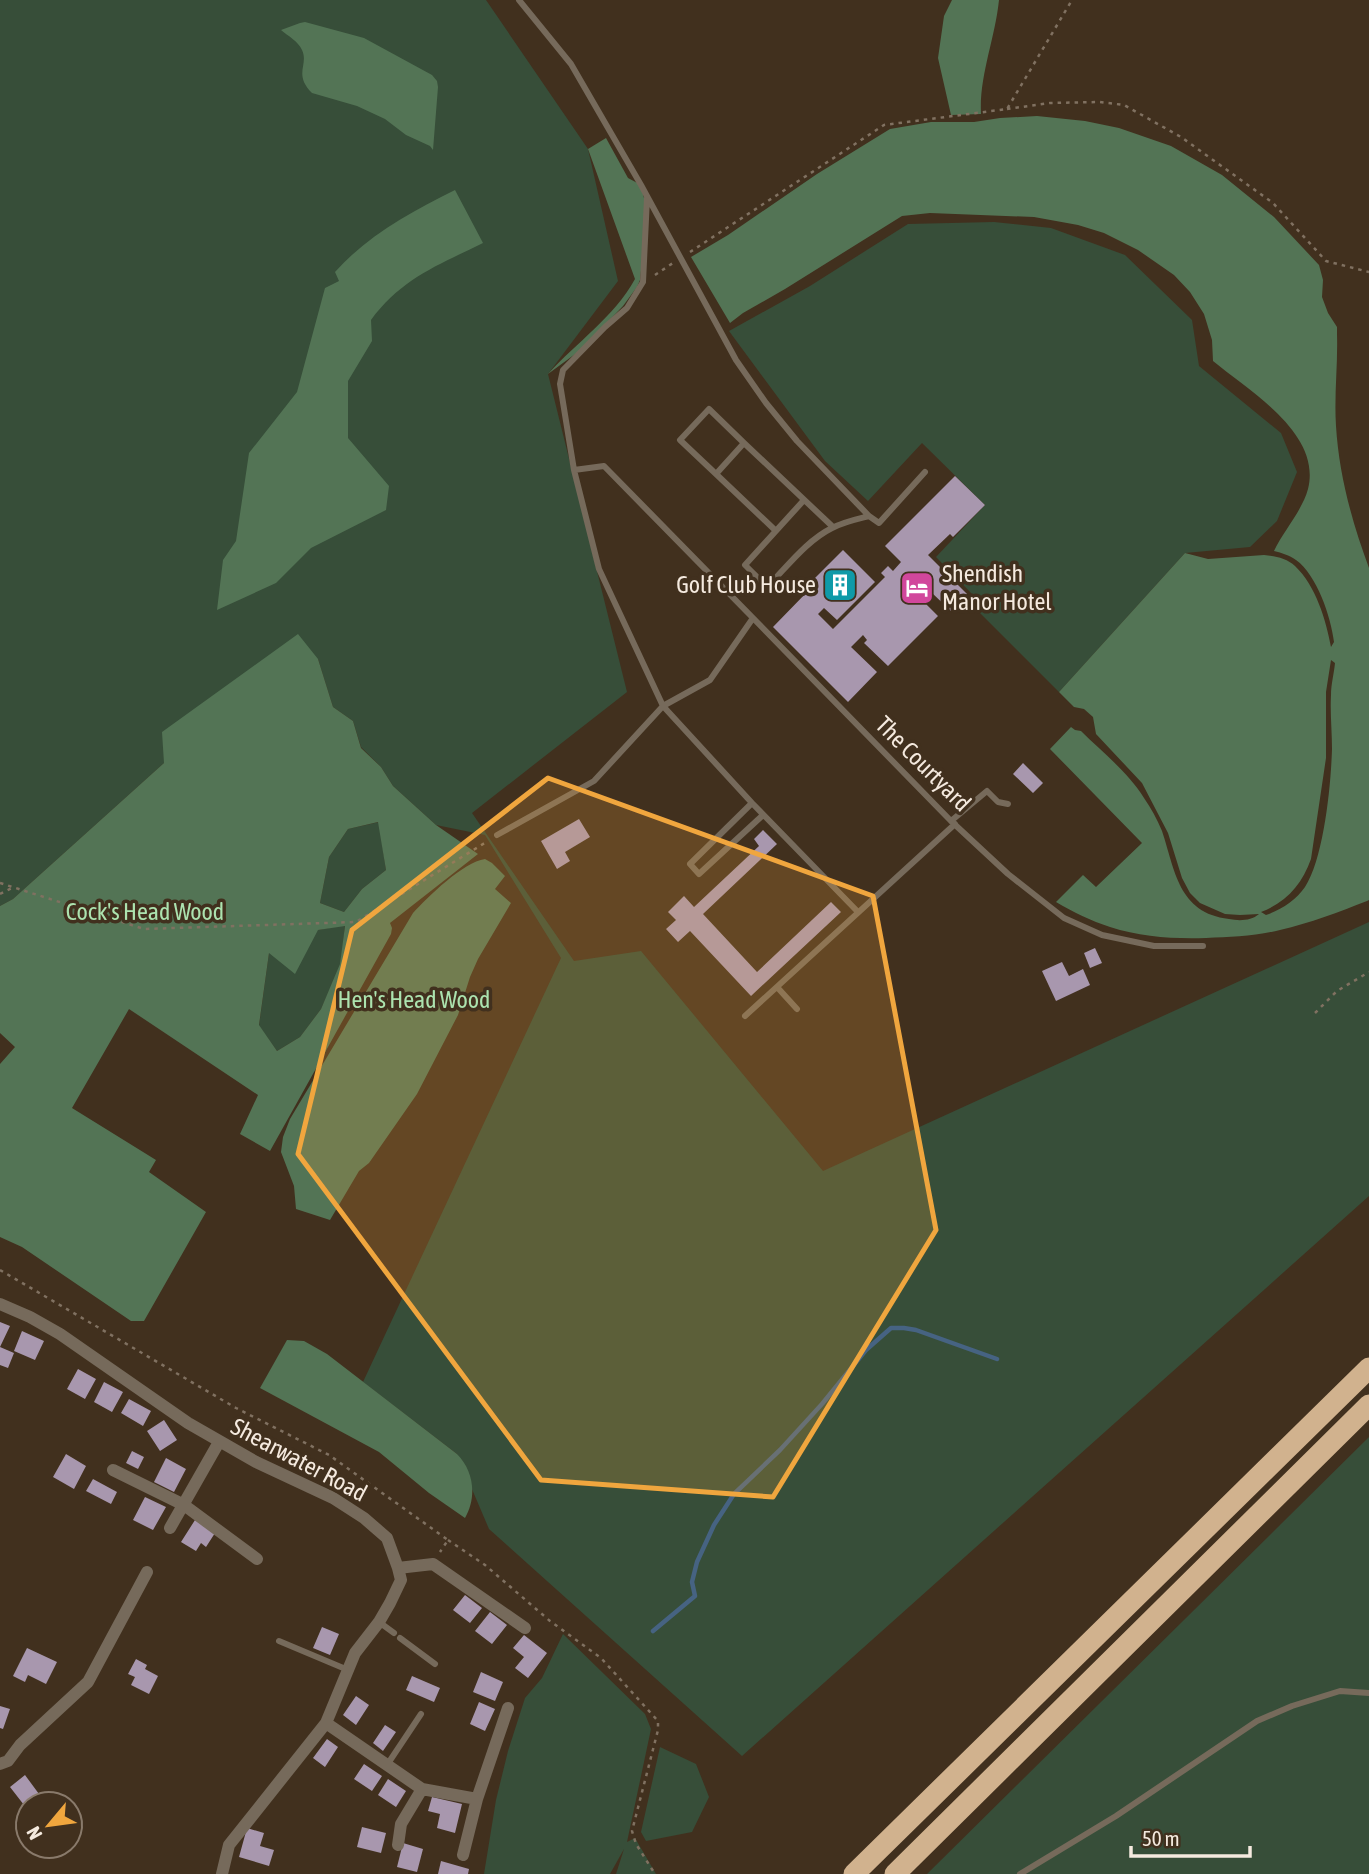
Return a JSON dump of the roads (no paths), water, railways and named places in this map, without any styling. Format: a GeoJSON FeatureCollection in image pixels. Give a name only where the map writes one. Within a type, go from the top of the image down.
{"type":"FeatureCollection","features":[{"type":"Feature","properties":{"kind":"highway"},"geometry":{"type":"LineString","coordinates":[[854,1874],[1369,1368]]}},
{"type":"Feature","properties":{"kind":"highway"},"geometry":{"type":"LineString","coordinates":[[895,1874],[1369,1405]]}},
{"type":"Feature","properties":{"kind":"street","name":"Shearwater Road"},"geometry":{"type":"LineString","coordinates":[[0,1304],[60,1334],[219,1442],[333,1498],[364,1518],[387,1538],[398,1568]]}},
{"type":"Feature","properties":{"kind":"street"},"geometry":{"type":"LineString","coordinates":[[170,1528],[219,1442]]}},
{"type":"Feature","properties":{"kind":"street"},"geometry":{"type":"LineString","coordinates":[[113,1470],[184,1505],[257,1559]]}},
{"type":"Feature","properties":{"kind":"street"},"geometry":{"type":"LineString","coordinates":[[222,1874],[229,1844],[326,1723],[355,1653],[379,1622],[401,1580],[398,1568],[433,1564],[525,1628]]}},
{"type":"Feature","properties":{"kind":"street"},"geometry":{"type":"LineString","coordinates":[[0,1765],[8,1761],[20,1745],[89,1682],[147,1572]]}},
{"type":"Feature","properties":{"kind":"street"},"geometry":{"type":"LineString","coordinates":[[463,1855],[477,1799],[508,1708]]}},
{"type":"Feature","properties":{"kind":"street"},"geometry":{"type":"LineString","coordinates":[[326,1723],[422,1789],[477,1799]]}},
{"type":"Feature","properties":{"kind":"street"},"geometry":{"type":"LineString","coordinates":[[398,1845],[401,1824],[422,1789]]}},
{"type":"Feature","properties":{"kind":"lane"},"geometry":{"type":"LineString","coordinates":[[519,0],[571,64],[736,360],[797,442],[879,523],[925,472]]}},
{"type":"Feature","properties":{"kind":"lane"},"geometry":{"type":"LineString","coordinates":[[647,198],[643,282],[626,308],[563,369],[559,384],[574,470],[599,569],[663,706],[763,815],[859,912]]}},
{"type":"Feature","properties":{"kind":"lane"},"geometry":{"type":"LineString","coordinates":[[776,531],[680,440],[709,410],[833,527]]}},
{"type":"Feature","properties":{"kind":"lane"},"geometry":{"type":"LineString","coordinates":[[716,474],[744,443]]}},
{"type":"Feature","properties":{"kind":"lane","name":"The Courtyard"},"geometry":{"type":"LineString","coordinates":[[574,470],[604,466],[953,823],[1008,874],[1064,918],[1102,935],[1154,946],[1203,946]]}},
{"type":"Feature","properties":{"kind":"lane"},"geometry":{"type":"LineString","coordinates":[[804,500],[745,565],[767,587],[808,544],[833,527],[869,516]]}},
{"type":"Feature","properties":{"kind":"lane"},"geometry":{"type":"LineString","coordinates":[[497,835],[594,781],[663,706],[710,680],[753,618]]}},
{"type":"Feature","properties":{"kind":"lane"},"geometry":{"type":"LineString","coordinates":[[745,1016],[987,791],[999,802],[1008,804]]}},
{"type":"Feature","properties":{"kind":"lane"},"geometry":{"type":"LineString","coordinates":[[752,803],[690,864],[699,874],[763,815]]}},
{"type":"Feature","properties":{"kind":"lane"},"geometry":{"type":"LineString","coordinates":[[777,987],[797,1009]]}},
{"type":"Feature","properties":{"kind":"lane"},"geometry":{"type":"LineString","coordinates":[[379,1622],[435,1664]]}},
{"type":"Feature","properties":{"kind":"lane"},"geometry":{"type":"LineString","coordinates":[[279,1641],[348,1671]]}},
{"type":"Feature","properties":{"kind":"lane"},"geometry":{"type":"LineString","coordinates":[[1020,1874],[1116,1816],[1257,1721],[1292,1706],[1340,1691],[1369,1693]]}},
{"type":"Feature","properties":{"kind":"lane"},"geometry":{"type":"LineString","coordinates":[[387,1765],[421,1714]]}},
{"type":"Feature","properties":{"kind":"waterway"},"geometry":{"type":"LineString","coordinates":[[653,1631],[695,1596],[692,1582],[697,1562],[714,1525],[734,1494],[780,1450],[866,1350],[891,1328],[916,1330],[997,1359]]}},
{"type":"Feature","properties":{"kind":"place","name":"Golf Club House"},"geometry":{"type":"Point","coordinates":[840,585]}},
{"type":"Feature","properties":{"kind":"place","name":"Shendish Manor Hotel"},"geometry":{"type":"Point","coordinates":[917,588]}},
{"type":"Feature","properties":{"kind":"park label","name":"Cock's Head Wood"},"geometry":{"type":"Point","coordinates":[145,912]}},
{"type":"Feature","properties":{"kind":"park label","name":"Hen's Head Wood"},"geometry":{"type":"Point","coordinates":[414,1000]}}]}
